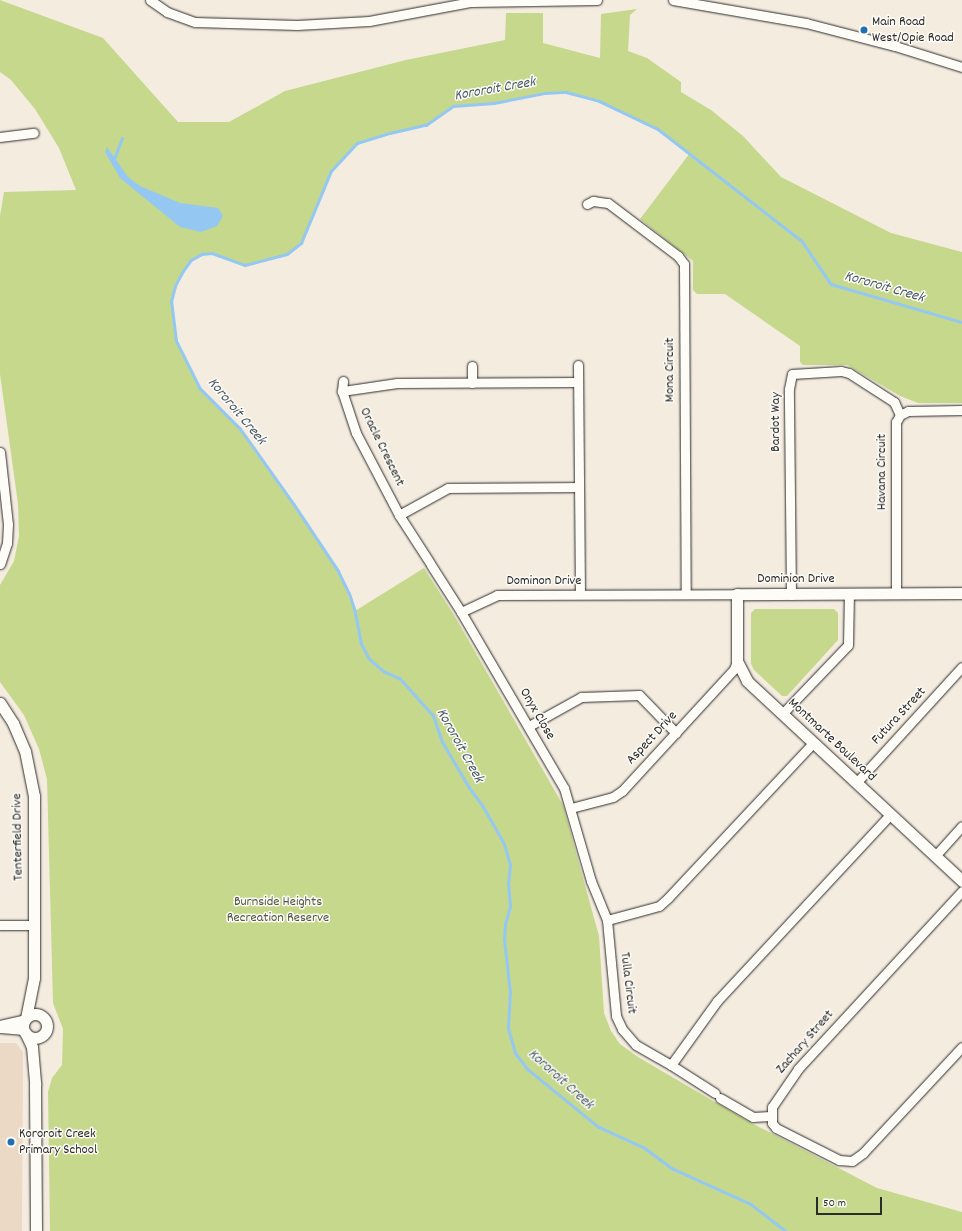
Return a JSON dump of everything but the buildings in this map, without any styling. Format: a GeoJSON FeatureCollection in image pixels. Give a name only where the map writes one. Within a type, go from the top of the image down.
{"type":"FeatureCollection","features":[{"type":"Feature","properties":{"kind":"street"},"geometry":{"type":"LineString","coordinates":[[150,0],[167,12],[195,22],[297,25],[350,24],[471,2],[507,0],[564,2],[597,0]]}},
{"type":"Feature","properties":{"kind":"street"},"geometry":{"type":"LineString","coordinates":[[673,0],[813,25],[962,66]]}},
{"type":"Feature","properties":{"kind":"street"},"geometry":{"type":"LineString","coordinates":[[0,137],[34,133]]}},
{"type":"Feature","properties":{"kind":"street","name":"Mona Circuit"},"geometry":{"type":"LineString","coordinates":[[587,204],[594,201],[608,203],[678,256],[684,264],[686,594]]}},
{"type":"Feature","properties":{"kind":"street"},"geometry":{"type":"LineString","coordinates":[[578,365],[580,594]]}},
{"type":"Feature","properties":{"kind":"street"},"geometry":{"type":"LineString","coordinates":[[472,366],[472,382]]}},
{"type":"Feature","properties":{"kind":"street","name":"Bardot Way"},"geometry":{"type":"LineString","coordinates":[[791,595],[789,389],[792,374],[841,371],[850,373],[894,402],[900,415]]}},
{"type":"Feature","properties":{"kind":"street"},"geometry":{"type":"LineString","coordinates":[[342,391],[343,381]]}},
{"type":"Feature","properties":{"kind":"street","name":"Oracle Crescent"},"geometry":{"type":"LineString","coordinates":[[430,564],[399,515],[356,433],[342,391],[397,383],[578,382]]}},
{"type":"Feature","properties":{"kind":"street"},"geometry":{"type":"LineString","coordinates":[[900,415],[908,411],[962,410]]}},
{"type":"Feature","properties":{"kind":"street","name":"Havana Circuit"},"geometry":{"type":"LineString","coordinates":[[896,594],[896,422],[900,415]]}},
{"type":"Feature","properties":{"kind":"street"},"geometry":{"type":"LineString","coordinates":[[0,452],[7,504],[0,564]]}},
{"type":"Feature","properties":{"kind":"street"},"geometry":{"type":"LineString","coordinates":[[399,515],[448,488],[579,487]]}},
{"type":"Feature","properties":{"kind":"street","name":"Onyx Close"},"geometry":{"type":"LineString","coordinates":[[430,564],[461,612],[564,788],[595,888]]}},
{"type":"Feature","properties":{"kind":"street","name":"Dominion Drive"},"geometry":{"type":"LineString","coordinates":[[630,594],[791,595],[962,593]]}},
{"type":"Feature","properties":{"kind":"street","name":"Dominon Drive"},"geometry":{"type":"LineString","coordinates":[[461,612],[497,595],[630,594]]}},
{"type":"Feature","properties":{"kind":"street","name":"Montmarte Boulevard"},"geometry":{"type":"LineString","coordinates":[[737,594],[737,662],[747,681],[962,881]]}},
{"type":"Feature","properties":{"kind":"street"},"geometry":{"type":"LineString","coordinates":[[782,714],[848,645],[849,594]]}},
{"type":"Feature","properties":{"kind":"street","name":"Aspect Drive"},"geometry":{"type":"LineString","coordinates":[[571,808],[614,797],[622,791],[734,669],[737,662]]}},
{"type":"Feature","properties":{"kind":"street","name":"Futura Street"},"geometry":{"type":"LineString","coordinates":[[856,783],[962,667]]}},
{"type":"Feature","properties":{"kind":"street"},"geometry":{"type":"LineString","coordinates":[[529,726],[580,696],[638,695],[676,733]]}},
{"type":"Feature","properties":{"kind":"street","name":"Tenterfield Drive"},"geometry":{"type":"LineString","coordinates":[[0,703],[20,737],[32,781],[34,978],[26,1025],[34,1058],[36,1231]]}},
{"type":"Feature","properties":{"kind":"street"},"geometry":{"type":"LineString","coordinates":[[607,920],[659,906],[813,743]]}},
{"type":"Feature","properties":{"kind":"street"},"geometry":{"type":"LineString","coordinates":[[671,1065],[717,1001],[890,814]]}},
{"type":"Feature","properties":{"kind":"street"},"geometry":{"type":"LineString","coordinates":[[935,856],[962,826]]}},
{"type":"Feature","properties":{"kind":"street","name":"Tulla Circuit"},"geometry":{"type":"LineString","coordinates":[[595,888],[607,920],[614,1006],[619,1022],[636,1045],[671,1065],[753,1117],[770,1116]]}},
{"type":"Feature","properties":{"kind":"street","name":"Zachary Street"},"geometry":{"type":"LineString","coordinates":[[770,1116],[772,1107],[798,1068],[962,891]]}},
{"type":"Feature","properties":{"kind":"street"},"geometry":{"type":"LineString","coordinates":[[0,925],[34,925]]}},
{"type":"Feature","properties":{"kind":"street","name":"Tenterfield Drive"},"geometry":{"type":"LineString","coordinates":[[34,978],[43,1017]]}},
{"type":"Feature","properties":{"kind":"street"},"geometry":{"type":"LineString","coordinates":[[0,1027],[26,1025],[34,1014],[43,1017],[48,1026],[46,1033],[36,1038],[26,1025]]}},
{"type":"Feature","properties":{"kind":"street","name":"Tenterfield Drive"},"geometry":{"type":"LineString","coordinates":[[35,1085],[41,1046],[46,1033]]}},
{"type":"Feature","properties":{"kind":"street"},"geometry":{"type":"LineString","coordinates":[[770,1116],[776,1128],[839,1160],[852,1161],[863,1153],[962,1047]]}},
{"type":"Feature","properties":{"kind":"shaded area","name":"Kororoit Creek Primary School"},"geometry":{"type":"Polygon","coordinates":[[[0,1043],[16,1043],[23,1052],[22,1231],[0,1231],[0,1043]]]}},
{"type":"Feature","properties":{"kind":"green space","name":"Burnside Heights Recreation Reserve"},"geometry":{"type":"Polygon","coordinates":[[[0,0],[103,38],[178,122],[229,122],[285,91],[406,60],[505,40],[506,13],[543,13],[543,43],[600,58],[601,14],[637,9],[630,15],[628,51],[647,58],[681,82],[681,92],[711,110],[743,136],[781,177],[891,233],[962,252],[962,403],[918,403],[900,396],[847,365],[803,365],[800,362],[800,346],[725,294],[697,294],[693,290],[693,261],[640,219],[690,153],[658,129],[611,106],[566,92],[545,93],[494,103],[453,106],[426,125],[390,133],[357,143],[331,171],[301,243],[287,254],[245,265],[212,253],[202,254],[191,260],[183,271],[175,286],[171,302],[176,341],[200,389],[240,429],[294,505],[338,571],[355,611],[424,568],[454,615],[563,805],[599,936],[604,1013],[611,1031],[620,1044],[638,1057],[744,1119],[877,1188],[962,1212],[962,1231],[50,1231],[48,1092],[52,1078],[62,1065],[63,1029],[53,1003],[47,779],[39,749],[24,715],[0,682],[0,585],[14,561],[19,536],[18,504],[0,374],[0,216],[4,192],[76,190],[59,148],[35,109],[11,80],[0,72],[0,0]]]}},
{"type":"Feature","properties":{"kind":"green space"},"geometry":{"type":"Polygon","coordinates":[[[755,609],[834,609],[838,613],[838,640],[787,696],[782,696],[754,670],[751,664],[751,613],[755,609]]]}},
{"type":"Feature","properties":{"kind":"water"},"geometry":{"type":"Polygon","coordinates":[[[107,147],[128,177],[140,186],[180,203],[218,208],[223,216],[217,226],[201,232],[180,227],[120,178],[105,152],[107,147]]]}},
{"type":"Feature","properties":{"kind":"waterway","name":"Kororoit Creek"},"geometry":{"type":"LineString","coordinates":[[785,1231],[750,1204],[672,1169],[644,1148],[598,1127],[527,1069],[515,1053],[508,1029],[510,993],[504,939],[505,924],[510,906],[508,885],[510,865],[504,844],[483,807],[469,788],[442,742],[433,716],[400,679],[384,672],[369,659],[361,644],[355,612],[349,594],[338,571],[294,505],[240,429],[200,389],[176,341],[171,302],[175,286],[183,271],[191,260],[202,254],[212,253],[245,265],[287,254],[301,243],[331,171],[357,143],[390,133],[426,125],[453,106],[494,103],[545,93],[566,92],[599,101],[658,129],[802,241],[831,284],[962,322]]}},
{"type":"Feature","properties":{"kind":"waterway"},"geometry":{"type":"LineString","coordinates":[[114,159],[122,138]]}},
{"type":"Feature","properties":{"kind":"place","name":"Main Road West/Opie Road"},"geometry":{"type":"Point","coordinates":[864,30]}},
{"type":"Feature","properties":{"kind":"place","name":"Kororoit Creek Primary School"},"geometry":{"type":"Point","coordinates":[11,1142]}}]}
